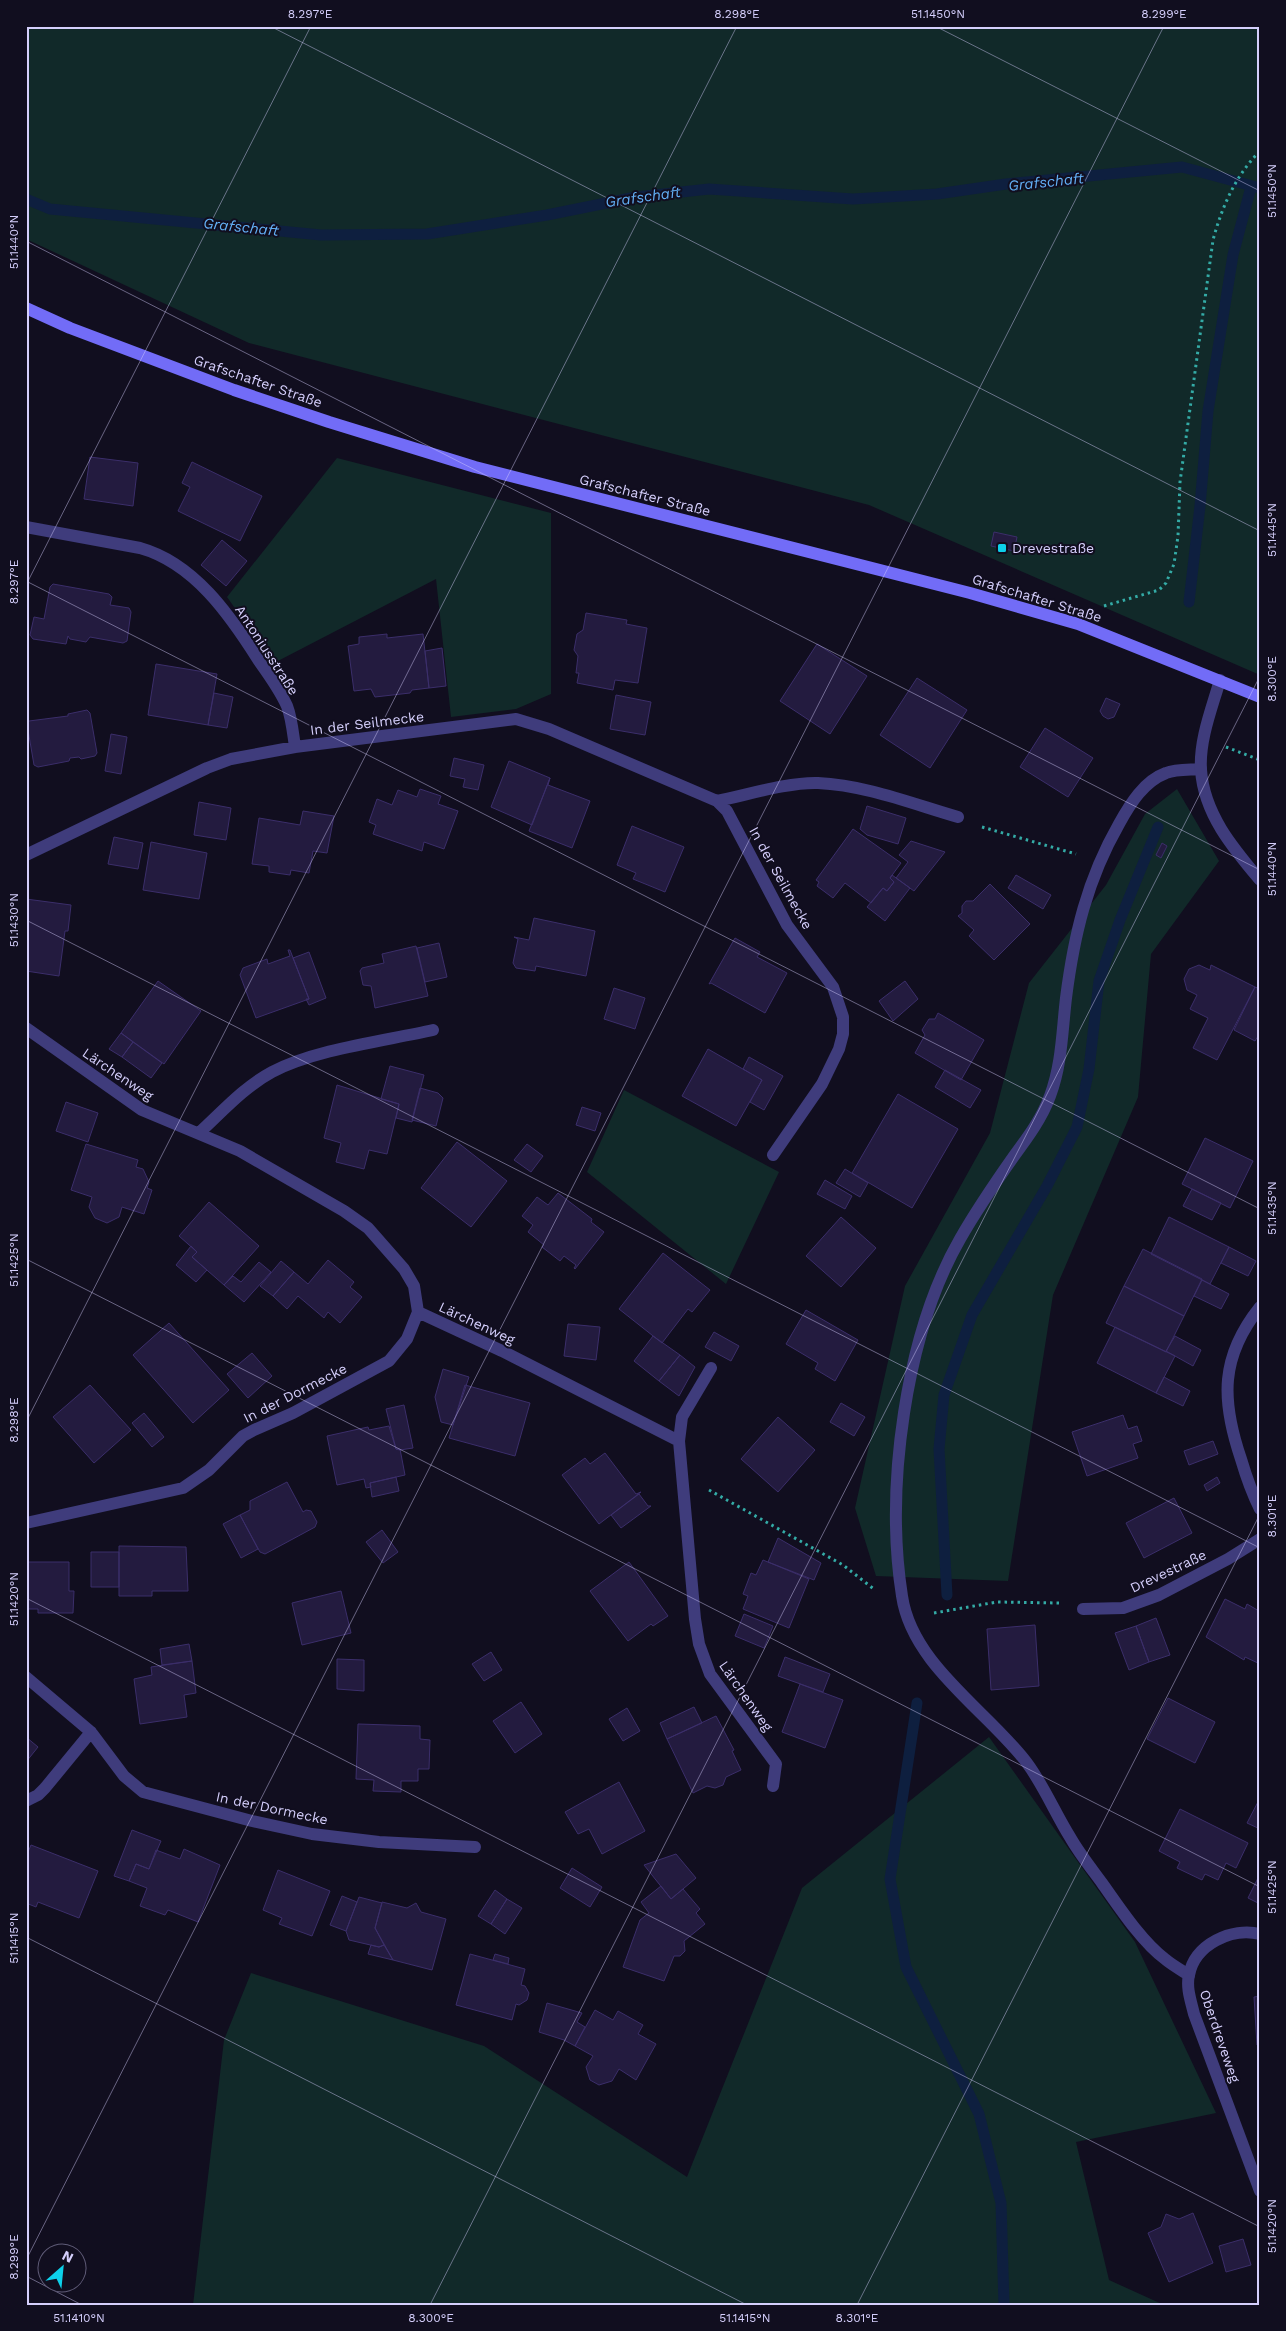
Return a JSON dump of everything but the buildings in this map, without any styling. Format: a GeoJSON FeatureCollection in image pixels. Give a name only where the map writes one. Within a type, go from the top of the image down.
{"type":"FeatureCollection","features":[{"type":"Feature","properties":{"kind":"street","name":"Grafschafter Straße"},"geometry":{"type":"LineString","coordinates":[[26,308],[70,328],[234,390],[329,422],[475,467],[970,593],[1078,624],[1260,697]]}},
{"type":"Feature","properties":{"kind":"street","name":"Antoniusstraße"},"geometry":{"type":"LineString","coordinates":[[26,527],[140,548],[158,553],[175,563],[218,604],[247,642],[287,706],[292,724],[295,748]]}},
{"type":"Feature","properties":{"kind":"street"},"geometry":{"type":"LineString","coordinates":[[1220,680],[1204,739],[1201,770],[1205,791],[1213,815],[1238,853],[1260,880]]}},
{"type":"Feature","properties":{"kind":"street","name":"In der Seilmecke"},"geometry":{"type":"LineString","coordinates":[[26,855],[207,768],[231,759],[295,748],[516,719],[549,729],[717,801],[727,811],[787,925],[833,987],[843,1017],[843,1034],[839,1049],[826,1077],[805,1112],[773,1154]]}},
{"type":"Feature","properties":{"kind":"street"},"geometry":{"type":"LineString","coordinates":[[1189,1975],[1162,1958],[1127,1918],[1069,1836],[1049,1798],[1027,1763],[955,1686],[912,1632],[906,1619],[901,1595],[895,1530],[898,1460],[909,1393],[926,1311],[936,1284],[960,1239],[1034,1128],[1049,1099],[1061,1057],[1066,998],[1081,916],[1087,891],[1099,860],[1124,814],[1149,783],[1168,772],[1201,770]]}},
{"type":"Feature","properties":{"kind":"street"},"geometry":{"type":"LineString","coordinates":[[717,801],[795,785],[818,783],[860,790],[958,817]]}},
{"type":"Feature","properties":{"kind":"street","name":"Lärchenweg"},"geometry":{"type":"LineString","coordinates":[[26,1028],[142,1110],[240,1151],[344,1211],[368,1228],[404,1269],[414,1286],[418,1312],[495,1347],[679,1441]]}},
{"type":"Feature","properties":{"kind":"street"},"geometry":{"type":"LineString","coordinates":[[199,1134],[238,1096],[271,1073],[304,1058],[433,1030]]}},
{"type":"Feature","properties":{"kind":"street"},"geometry":{"type":"LineString","coordinates":[[1260,1307],[1249,1320],[1235,1347],[1228,1373],[1226,1402],[1238,1450],[1260,1509]]}},
{"type":"Feature","properties":{"kind":"street","name":"In der Dormecke"},"geometry":{"type":"LineString","coordinates":[[26,1523],[183,1488],[210,1470],[243,1436],[293,1413],[389,1361],[407,1339],[418,1312]]}},
{"type":"Feature","properties":{"kind":"street","name":"Lärchenweg"},"geometry":{"type":"LineString","coordinates":[[711,1368],[682,1417],[679,1441],[686,1532],[699,1644],[710,1674],[776,1764],[773,1786]]}},
{"type":"Feature","properties":{"kind":"street","name":"Drevestraße"},"geometry":{"type":"LineString","coordinates":[[1082,1608],[1123,1608],[1159,1594],[1228,1559],[1260,1539]]}},
{"type":"Feature","properties":{"kind":"street","name":"In der Dormecke"},"geometry":{"type":"LineString","coordinates":[[26,1677],[91,1732],[124,1776],[143,1792],[252,1821],[312,1834],[379,1842],[475,1847]]}},
{"type":"Feature","properties":{"kind":"street"},"geometry":{"type":"LineString","coordinates":[[26,1801],[42,1792],[91,1732]]}},
{"type":"Feature","properties":{"kind":"street","name":"Oberdreveweg"},"geometry":{"type":"LineString","coordinates":[[1260,1934],[1237,1933],[1216,1940],[1193,1963],[1189,1975],[1188,1989],[1194,2014],[1260,2191]]}},
{"type":"Feature","properties":{"kind":"path"},"geometry":{"type":"LineString","coordinates":[[1078,624],[1108,604],[1148,595],[1159,590],[1171,574],[1178,536],[1180,482],[1213,240],[1224,204],[1246,164],[1260,150]]}},
{"type":"Feature","properties":{"kind":"path"},"geometry":{"type":"LineString","coordinates":[[1204,739],[1260,760]]}},
{"type":"Feature","properties":{"kind":"path"},"geometry":{"type":"LineString","coordinates":[[958,817],[988,829],[1099,860]]}},
{"type":"Feature","properties":{"kind":"green space"},"geometry":{"type":"Polygon","coordinates":[[[26,26],[1260,26],[1260,675],[869,505],[249,343],[26,239],[26,26]]]}},
{"type":"Feature","properties":{"kind":"green space"},"geometry":{"type":"Polygon","coordinates":[[[337,458],[551,513],[551,694],[516,709],[451,717],[436,579],[274,663],[227,597],[337,458]]]}},
{"type":"Feature","properties":{"kind":"green space"},"geometry":{"type":"Polygon","coordinates":[[[1177,789],[1219,861],[1151,954],[1138,1097],[1053,1295],[1008,1581],[876,1576],[855,1508],[905,1286],[990,1133],[1029,983],[1106,885],[1145,814],[1177,789]]]}},
{"type":"Feature","properties":{"kind":"green space"},"geometry":{"type":"Polygon","coordinates":[[[624,1090],[779,1172],[726,1284],[587,1172],[624,1090]]]}},
{"type":"Feature","properties":{"kind":"green space"},"geometry":{"type":"Polygon","coordinates":[[[989,1737],[1135,1942],[1216,2113],[1076,2142],[1109,2280],[1164,2305],[193,2305],[224,2040],[251,1973],[484,2046],[687,2177],[802,1888],[989,1737]]]}},
{"type":"Feature","properties":{"kind":"waterway","name":"Grafschaft"},"geometry":{"type":"LineString","coordinates":[[26,199],[50,209],[321,235],[427,234],[547,215],[636,197],[709,189],[853,199],[937,194],[1006,184],[1182,167],[1260,188]]}},
{"type":"Feature","properties":{"kind":"waterway"},"geometry":{"type":"LineString","coordinates":[[1189,602],[1208,411],[1233,255],[1251,187]]}},
{"type":"Feature","properties":{"kind":"waterway"},"geometry":{"type":"LineString","coordinates":[[947,1595],[939,1449],[944,1395],[972,1315],[1047,1186],[1077,1127],[1089,1069],[1099,981],[1120,920],[1158,827]]}},
{"type":"Feature","properties":{"kind":"waterway"},"geometry":{"type":"LineString","coordinates":[[917,1703],[890,1879],[906,1967],[979,2114],[1001,2203],[1004,2305]]}},
{"type":"Feature","properties":{"kind":"place","name":"Drevestraße"},"geometry":{"type":"Point","coordinates":[1002,548]}}]}
